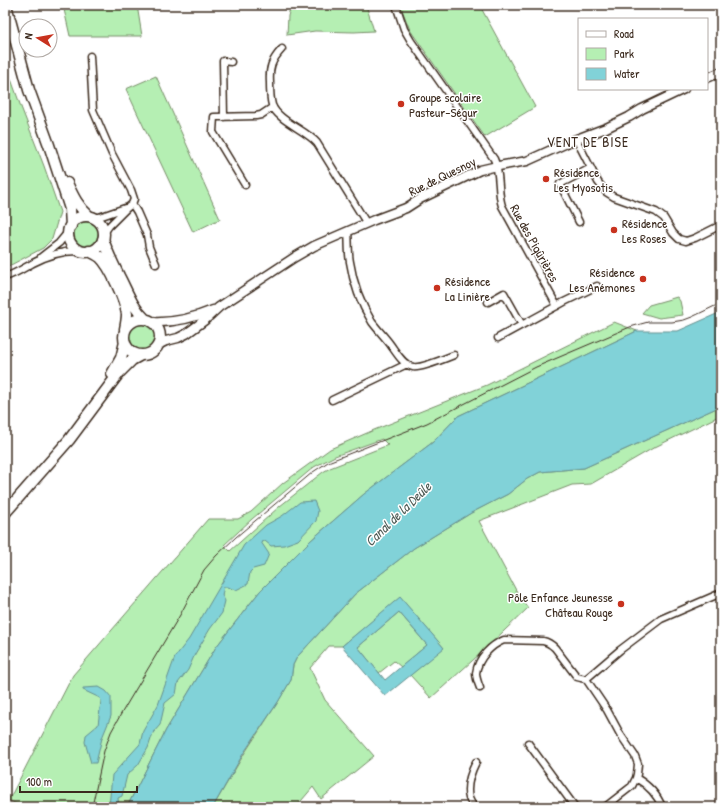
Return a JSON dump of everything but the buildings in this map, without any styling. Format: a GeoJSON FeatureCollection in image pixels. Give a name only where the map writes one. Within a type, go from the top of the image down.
{"type":"FeatureCollection","features":[{"type":"Feature","properties":{"kind":"main road"},"geometry":{"type":"LineString","coordinates":[[6,5],[29,90],[70,209],[69,237],[71,243],[75,248],[96,255],[102,260],[115,282],[126,309],[127,319],[124,336],[125,342],[131,351],[141,355]]}},
{"type":"Feature","properties":{"kind":"main road"},"geometry":{"type":"LineString","coordinates":[[5,26],[19,73],[29,90]]}},
{"type":"Feature","properties":{"kind":"main road"},"geometry":{"type":"LineString","coordinates":[[5,513],[68,440],[119,373],[132,360],[141,355],[150,353],[156,348],[160,340],[160,334],[157,327],[138,311],[131,301],[106,249],[101,224],[97,219],[91,217],[82,209],[75,200],[48,145]]}},
{"type":"Feature","properties":{"kind":"main road"},"geometry":{"type":"LineString","coordinates":[[70,228],[74,221],[79,218],[91,217]]}},
{"type":"Feature","properties":{"kind":"main road"},"geometry":{"type":"LineString","coordinates":[[85,251],[94,250],[99,247],[104,236]]}},
{"type":"Feature","properties":{"kind":"main road"},"geometry":{"type":"LineString","coordinates":[[125,329],[134,320],[149,320]]}},
{"type":"Feature","properties":{"kind":"main road"},"geometry":{"type":"LineString","coordinates":[[81,423],[120,360],[125,342]]}},
{"type":"Feature","properties":{"kind":"street"},"geometry":{"type":"LineString","coordinates":[[396,5],[404,29],[411,41],[494,159],[497,166]]}},
{"type":"Feature","properties":{"kind":"street"},"geometry":{"type":"LineString","coordinates":[[282,49],[275,57],[270,68],[271,98],[273,107],[282,117],[311,137],[317,143],[366,223]]}},
{"type":"Feature","properties":{"kind":"street"},"geometry":{"type":"LineString","coordinates":[[90,56],[93,110],[134,200],[109,226],[104,236]]}},
{"type":"Feature","properties":{"kind":"street"},"geometry":{"type":"LineString","coordinates":[[224,117],[223,62],[231,62]]}},
{"type":"Feature","properties":{"kind":"street"},"geometry":{"type":"LineString","coordinates":[[708,78],[721,72]]}},
{"type":"Feature","properties":{"kind":"street","name":"Rue de Quesnoy"},"geometry":{"type":"LineString","coordinates":[[158,345],[186,334],[219,307],[307,249],[366,223],[406,208],[420,199],[480,170],[527,161],[564,144],[606,128],[682,90]]}},
{"type":"Feature","properties":{"kind":"street"},"geometry":{"type":"LineString","coordinates":[[245,185],[214,132],[214,117],[256,116],[261,115],[273,107]]}},
{"type":"Feature","properties":{"kind":"street"},"geometry":{"type":"LineString","coordinates":[[576,139],[598,182],[606,192],[614,197],[656,212],[664,218],[673,233],[679,239],[686,241],[721,225]]}},
{"type":"Feature","properties":{"kind":"street","name":"Rue des Piqûrières"},"geometry":{"type":"LineString","coordinates":[[497,166],[502,206],[557,306]]}},
{"type":"Feature","properties":{"kind":"street"},"geometry":{"type":"LineString","coordinates":[[579,222],[560,184],[591,168]]}},
{"type":"Feature","properties":{"kind":"street"},"geometry":{"type":"LineString","coordinates":[[91,217],[100,217],[129,206]]}},
{"type":"Feature","properties":{"kind":"street"},"geometry":{"type":"LineString","coordinates":[[129,206],[137,212],[147,235],[150,249],[156,264]]}},
{"type":"Feature","properties":{"kind":"street"},"geometry":{"type":"LineString","coordinates":[[35,262],[59,243],[70,228]]}},
{"type":"Feature","properties":{"kind":"street"},"geometry":{"type":"LineString","coordinates":[[348,231],[349,258],[363,304],[378,330],[400,357],[412,367],[418,367],[454,355]]}},
{"type":"Feature","properties":{"kind":"street"},"geometry":{"type":"LineString","coordinates":[[5,277],[35,262],[60,252],[85,251]]}},
{"type":"Feature","properties":{"kind":"street"},"geometry":{"type":"LineString","coordinates":[[498,338],[598,286]]}},
{"type":"Feature","properties":{"kind":"street"},"geometry":{"type":"LineString","coordinates":[[488,302],[504,293],[522,325]]}},
{"type":"Feature","properties":{"kind":"street","name":"Rue de Quesnoy"},"geometry":{"type":"LineString","coordinates":[[149,320],[168,322],[203,314],[219,307]]}},
{"type":"Feature","properties":{"kind":"street"},"geometry":{"type":"LineString","coordinates":[[332,400],[407,364]]}},
{"type":"Feature","properties":{"kind":"street"},"geometry":{"type":"LineString","coordinates":[[586,679],[620,650],[661,619],[721,593]]}},
{"type":"Feature","properties":{"kind":"street"},"geometry":{"type":"LineString","coordinates":[[480,688],[476,673],[480,661],[493,646],[499,642],[504,640],[543,641],[551,644],[577,676],[586,679],[607,710],[620,734],[635,756],[638,764],[638,774],[632,786],[605,807]]}},
{"type":"Feature","properties":{"kind":"street"},"geometry":{"type":"LineString","coordinates":[[528,743],[575,807]]}},
{"type":"Feature","properties":{"kind":"street"},"geometry":{"type":"LineString","coordinates":[[474,807],[469,799],[468,791],[469,780],[476,762]]}},
{"type":"Feature","properties":{"kind":"street"},"geometry":{"type":"LineString","coordinates":[[636,778],[649,786],[662,807]]}},
{"type":"Feature","properties":{"kind":"green space"},"geometry":{"type":"Polygon","coordinates":[[[63,5],[137,5],[142,36],[70,36],[63,5]]]}},
{"type":"Feature","properties":{"kind":"green space"},"geometry":{"type":"Polygon","coordinates":[[[291,5],[366,5],[374,31],[315,31],[287,35],[288,16],[291,5]]]}},
{"type":"Feature","properties":{"kind":"green space"},"geometry":{"type":"Polygon","coordinates":[[[400,5],[481,5],[480,6],[535,107],[485,137],[410,30],[400,5]]]}},
{"type":"Feature","properties":{"kind":"green space"},"geometry":{"type":"Polygon","coordinates":[[[5,62],[7,73],[11,79],[60,212],[52,239],[43,248],[7,267],[5,266],[5,62]]]}},
{"type":"Feature","properties":{"kind":"green space"},"geometry":{"type":"Polygon","coordinates":[[[156,76],[220,219],[193,232],[126,89],[156,76]]]}},
{"type":"Feature","properties":{"kind":"green space"},"geometry":{"type":"Polygon","coordinates":[[[86,222],[95,225],[98,234],[95,243],[86,246],[77,243],[74,234],[77,225],[86,222]]]}},
{"type":"Feature","properties":{"kind":"green space"},"geometry":{"type":"Polygon","coordinates":[[[677,297],[680,301],[683,315],[659,318],[642,313],[649,305],[677,297]]]}},
{"type":"Feature","properties":{"kind":"green space"},"geometry":{"type":"Polygon","coordinates":[[[614,322],[637,331],[458,416],[433,442],[363,495],[310,541],[260,591],[216,647],[166,730],[127,807],[24,807],[8,800],[73,675],[208,519],[238,519],[251,512],[283,483],[330,449],[487,385],[614,322]],[[382,439],[335,456],[314,467],[252,519],[224,545],[230,551],[280,506],[323,472],[388,445],[382,439]]]}},
{"type":"Feature","properties":{"kind":"green space"},"geometry":{"type":"Polygon","coordinates":[[[142,324],[151,328],[155,337],[151,346],[142,350],[133,346],[129,337],[133,328],[142,324]]]}},
{"type":"Feature","properties":{"kind":"green space"},"geometry":{"type":"Polygon","coordinates":[[[721,406],[721,415],[655,447],[591,484],[572,485],[479,521],[518,594],[528,608],[431,698],[410,675],[443,647],[400,598],[342,646],[329,646],[310,668],[325,700],[374,756],[321,799],[313,787],[296,807],[213,807],[244,754],[291,680],[293,665],[297,657],[355,594],[414,548],[471,513],[508,494],[527,479],[540,472],[584,468],[721,406]]]}},
{"type":"Feature","properties":{"kind":"green space"},"geometry":{"type":"Polygon","coordinates":[[[399,612],[427,645],[401,667],[394,661],[379,673],[358,647],[399,612]]]}},
{"type":"Feature","properties":{"kind":"water","name":"Canal de la Deûle"},"geometry":{"type":"Polygon","coordinates":[[[721,312],[721,406],[584,468],[540,472],[527,479],[508,494],[471,513],[414,548],[355,594],[297,657],[293,665],[291,680],[243,754],[213,807],[127,807],[166,730],[216,647],[260,591],[310,541],[364,494],[433,442],[458,416],[637,331],[678,331],[721,312]]]}},
{"type":"Feature","properties":{"kind":"water"},"geometry":{"type":"Polygon","coordinates":[[[314,501],[318,511],[316,521],[298,540],[284,545],[271,546],[265,541],[261,542],[269,554],[264,566],[253,569],[250,572],[248,584],[236,590],[224,587],[222,595],[225,601],[222,613],[210,629],[195,654],[188,670],[178,683],[176,694],[165,703],[160,725],[153,733],[148,748],[138,765],[127,775],[122,796],[118,798],[119,807],[109,807],[112,775],[140,744],[143,731],[158,705],[175,657],[189,639],[244,545],[266,525],[282,516],[300,502],[314,501]]]}},
{"type":"Feature","properties":{"kind":"water"},"geometry":{"type":"Polygon","coordinates":[[[400,597],[444,648],[385,696],[342,646],[400,597]],[[399,612],[358,647],[385,680],[427,645],[399,612]]]}},
{"type":"Feature","properties":{"kind":"water"},"geometry":{"type":"Polygon","coordinates":[[[99,687],[106,691],[111,697],[111,716],[102,738],[96,763],[91,763],[85,742],[86,735],[98,725],[101,701],[100,698],[83,690],[83,688],[99,687]]]}},
{"type":"Feature","properties":{"kind":"tram line"},"geometry":{"type":"LineString","coordinates":[[92,807],[104,751],[111,732],[180,615],[204,570],[236,537],[313,472],[328,462],[427,423],[536,367],[630,327],[648,322],[672,322],[684,320],[721,303]]}},
{"type":"Feature","properties":{"kind":"place","name":"Groupe scolaire Pasteur-Ségur"},"geometry":{"type":"Point","coordinates":[401,104]}},
{"type":"Feature","properties":{"kind":"place","name":"Résidence Les Myosotis"},"geometry":{"type":"Point","coordinates":[546,179]}},
{"type":"Feature","properties":{"kind":"place","name":"Résidence Les Roses"},"geometry":{"type":"Point","coordinates":[614,230]}},
{"type":"Feature","properties":{"kind":"place","name":"Résidence Les Anémones"},"geometry":{"type":"Point","coordinates":[643,279]}},
{"type":"Feature","properties":{"kind":"place","name":"Résidence La Linière"},"geometry":{"type":"Point","coordinates":[437,288]}},
{"type":"Feature","properties":{"kind":"place","name":"Pôle Enfance Jeunesse Château Rouge"},"geometry":{"type":"Point","coordinates":[621,604]}},
{"type":"Feature","properties":{"kind":"district","name":"VENT DE BISE"},"geometry":{"type":"Point","coordinates":[588,142]}}]}
